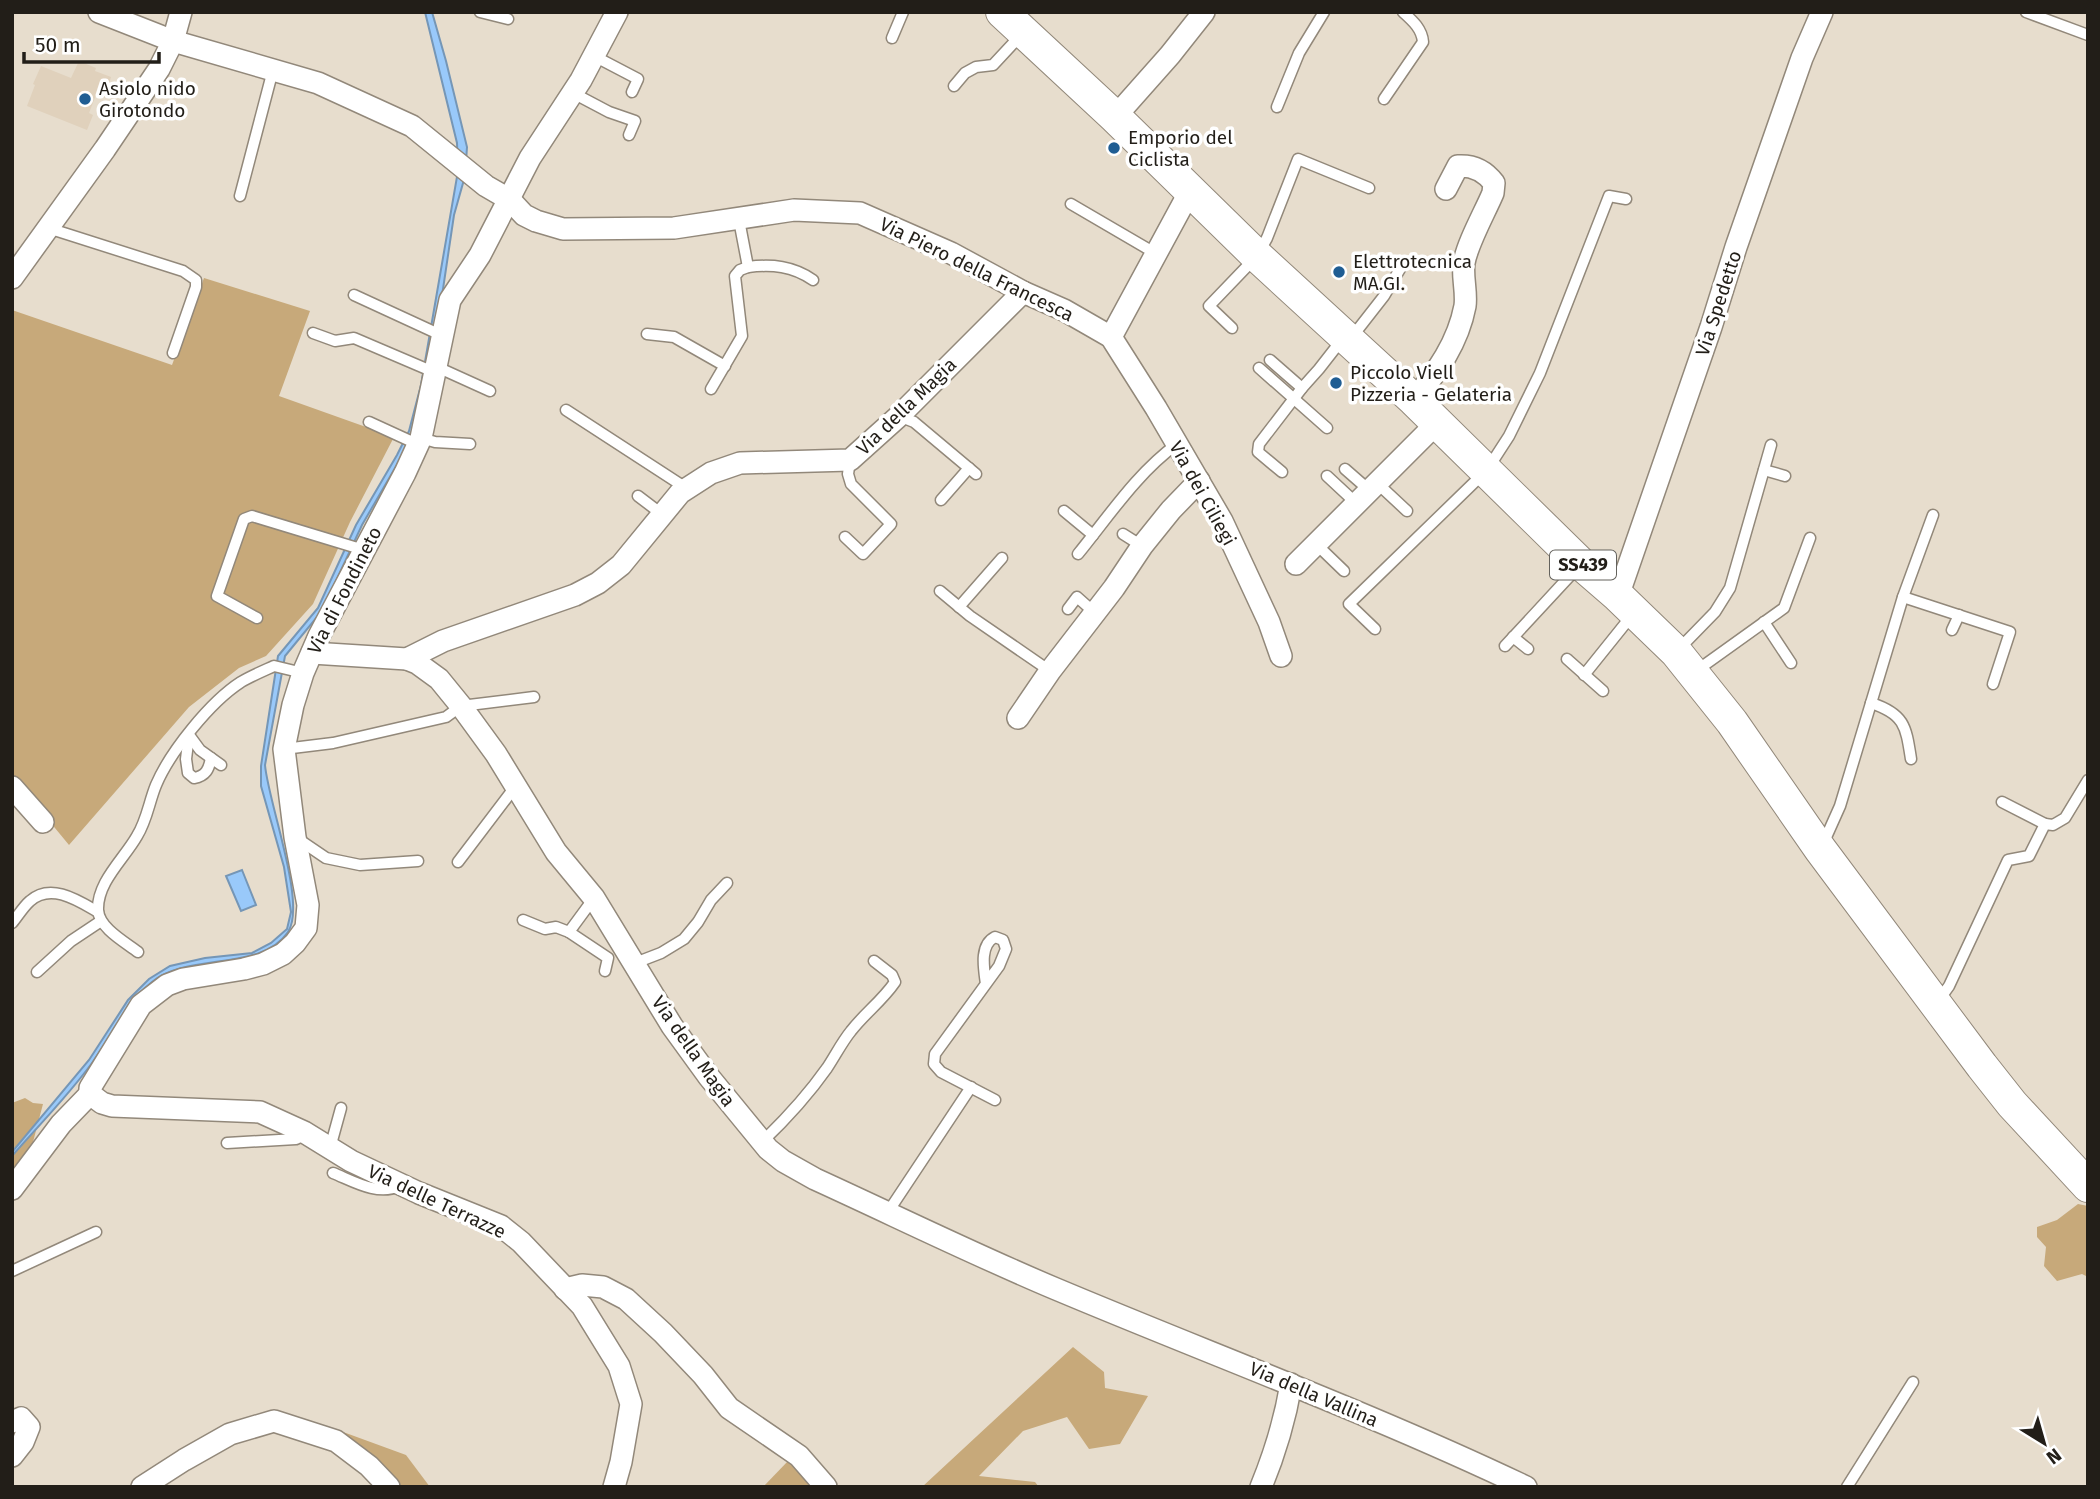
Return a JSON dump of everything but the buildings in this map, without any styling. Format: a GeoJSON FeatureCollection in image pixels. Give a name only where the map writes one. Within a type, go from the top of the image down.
{"type":"FeatureCollection","features":[{"type":"Feature","properties":{"kind":"main road","name":"SS439"},"geometry":{"type":"LineString","coordinates":[[1013,22],[1257,256],[1414,400],[1684,663],[1732,722],[1820,849],[1982,1066],[2012,1104],[2088,1186]]}},
{"type":"Feature","properties":{"kind":"street","name":"Via Piero della Francesca"},"geometry":{"type":"LineString","coordinates":[[99,12],[173,41],[318,83],[412,126],[449,158],[510,200],[524,215],[536,221],[563,229],[674,228],[794,211],[860,213],[951,253],[1111,337]]}},
{"type":"Feature","properties":{"kind":"street"},"geometry":{"type":"LineString","coordinates":[[12,278],[159,69],[173,41],[181,12]]}},
{"type":"Feature","properties":{"kind":"street","name":"Via di Fondineto"},"geometry":{"type":"LineString","coordinates":[[12,1189],[61,1124],[90,1094],[90,1088],[141,1005],[167,985],[183,979],[262,964],[283,954],[306,928],[308,905],[295,836],[284,749],[300,671],[312,653],[354,547],[405,473],[431,369],[436,333],[450,300],[480,254],[530,158],[573,93],[617,12]]}},
{"type":"Feature","properties":{"kind":"street"},"geometry":{"type":"LineString","coordinates":[[1115,117],[1204,12]]}},
{"type":"Feature","properties":{"kind":"street","name":"Via Spedetto"},"geometry":{"type":"LineString","coordinates":[[1626,604],[1679,415],[1802,58],[1822,12]]}},
{"type":"Feature","properties":{"kind":"street"},"geometry":{"type":"LineString","coordinates":[[1414,400],[1438,371],[1460,325],[1465,303],[1464,260],[1493,193],[1494,183],[1487,174],[1469,166],[1458,166],[1446,189]]}},
{"type":"Feature","properties":{"kind":"street"},"geometry":{"type":"LineString","coordinates":[[1111,337],[1190,191]]}},
{"type":"Feature","properties":{"kind":"street","name":"Via della Magia"},"geometry":{"type":"LineString","coordinates":[[407,659],[443,641],[575,595],[598,583],[621,565],[680,493],[711,473],[740,463],[850,460],[899,416],[1023,292]]}},
{"type":"Feature","properties":{"kind":"street","name":"Via dei Ciliegi"},"geometry":{"type":"LineString","coordinates":[[1111,337],[1222,521],[1269,622],[1281,656]]}},
{"type":"Feature","properties":{"kind":"street"},"geometry":{"type":"LineString","coordinates":[[1296,564],[1436,424]]}},
{"type":"Feature","properties":{"kind":"street"},"geometry":{"type":"LineString","coordinates":[[1018,718],[1142,546],[1199,481]]}},
{"type":"Feature","properties":{"kind":"street","name":"Via della Magia"},"geometry":{"type":"LineString","coordinates":[[312,653],[407,659],[439,679],[496,754],[556,852],[594,898],[672,1026],[762,1142],[783,1161],[815,1180],[1099,1307]]}},
{"type":"Feature","properties":{"kind":"street"},"geometry":{"type":"LineString","coordinates":[[12,787],[43,822]]}},
{"type":"Feature","properties":{"kind":"street","name":"Via delle Terrazze"},"geometry":{"type":"LineString","coordinates":[[90,1094],[102,1103],[112,1106],[260,1112],[307,1134],[351,1161],[500,1226],[521,1242],[582,1306],[619,1366],[631,1404],[614,1487]]}},
{"type":"Feature","properties":{"kind":"street"},"geometry":{"type":"LineString","coordinates":[[565,1289],[582,1285],[603,1287],[626,1299],[687,1359],[729,1408],[800,1456],[826,1487]]}},
{"type":"Feature","properties":{"kind":"street","name":"Via della Vallina"},"geometry":{"type":"LineString","coordinates":[[1099,1307],[1453,1452],[1526,1487]]}},
{"type":"Feature","properties":{"kind":"street"},"geometry":{"type":"LineString","coordinates":[[1261,1487],[1275,1455],[1291,1384]]}},
{"type":"Feature","properties":{"kind":"street"},"geometry":{"type":"LineString","coordinates":[[12,1422],[21,1418],[29,1427],[23,1442],[12,1455]]}},
{"type":"Feature","properties":{"kind":"street"},"geometry":{"type":"LineString","coordinates":[[142,1487],[230,1434],[274,1421],[336,1441],[369,1466],[389,1487]]}},
{"type":"Feature","properties":{"kind":"lane"},"geometry":{"type":"LineString","coordinates":[[481,12],[508,19]]}},
{"type":"Feature","properties":{"kind":"lane"},"geometry":{"type":"LineString","coordinates":[[892,37],[903,12]]}},
{"type":"Feature","properties":{"kind":"lane"},"geometry":{"type":"LineString","coordinates":[[1277,107],[1299,53],[1324,12]]}},
{"type":"Feature","properties":{"kind":"lane"},"geometry":{"type":"LineString","coordinates":[[1384,99],[1423,42],[1422,34],[1403,12]]}},
{"type":"Feature","properties":{"kind":"lane"},"geometry":{"type":"LineString","coordinates":[[2026,12],[2088,35]]}},
{"type":"Feature","properties":{"kind":"lane"},"geometry":{"type":"LineString","coordinates":[[954,86],[965,73],[976,67],[993,65],[1013,22]]}},
{"type":"Feature","properties":{"kind":"lane"},"geometry":{"type":"LineString","coordinates":[[594,56],[638,79],[632,92]]}},
{"type":"Feature","properties":{"kind":"lane"},"geometry":{"type":"LineString","coordinates":[[240,196],[273,70]]}},
{"type":"Feature","properties":{"kind":"lane"},"geometry":{"type":"LineString","coordinates":[[573,93],[609,112],[635,121],[629,135]]}},
{"type":"Feature","properties":{"kind":"lane"},"geometry":{"type":"LineString","coordinates":[[1232,328],[1209,306],[1257,256],[1267,238],[1298,159],[1369,188]]}},
{"type":"Feature","properties":{"kind":"lane"},"geometry":{"type":"LineString","coordinates":[[1375,629],[1349,604],[1487,470],[1509,436],[1540,373],[1609,196],[1626,199]]}},
{"type":"Feature","properties":{"kind":"lane"},"geometry":{"type":"LineString","coordinates":[[1072,204],[1155,253]]}},
{"type":"Feature","properties":{"kind":"lane"},"geometry":{"type":"LineString","coordinates":[[739,220],[748,267]]}},
{"type":"Feature","properties":{"kind":"lane"},"geometry":{"type":"LineString","coordinates":[[48,228],[183,271],[196,280],[196,287],[173,353]]}},
{"type":"Feature","properties":{"kind":"lane"},"geometry":{"type":"LineString","coordinates":[[710,390],[742,336],[735,276],[740,270],[748,267],[791,268],[813,280]]}},
{"type":"Feature","properties":{"kind":"lane"},"geometry":{"type":"LineString","coordinates":[[1282,472],[1258,452],[1258,448],[1302,387],[1344,337],[1359,328],[1384,296],[1400,269]]}},
{"type":"Feature","properties":{"kind":"lane"},"geometry":{"type":"LineString","coordinates":[[354,295],[436,333]]}},
{"type":"Feature","properties":{"kind":"lane"},"geometry":{"type":"LineString","coordinates":[[313,333],[335,341],[354,338],[490,391]]}},
{"type":"Feature","properties":{"kind":"lane"},"geometry":{"type":"LineString","coordinates":[[647,334],[674,337],[725,366]]}},
{"type":"Feature","properties":{"kind":"lane"},"geometry":{"type":"LineString","coordinates":[[1270,360],[1302,387]]}},
{"type":"Feature","properties":{"kind":"lane"},"geometry":{"type":"LineString","coordinates":[[1259,368],[1327,428]]}},
{"type":"Feature","properties":{"kind":"lane"},"geometry":{"type":"LineString","coordinates":[[566,410],[686,488]]}},
{"type":"Feature","properties":{"kind":"lane"},"geometry":{"type":"LineString","coordinates":[[899,416],[914,422],[972,471],[941,500]]}},
{"type":"Feature","properties":{"kind":"lane"},"geometry":{"type":"LineString","coordinates":[[369,422],[413,440],[470,444]]}},
{"type":"Feature","properties":{"kind":"lane"},"geometry":{"type":"LineString","coordinates":[[1078,554],[1142,474],[1177,444]]}},
{"type":"Feature","properties":{"kind":"lane"},"geometry":{"type":"LineString","coordinates":[[1684,663],[1730,588],[1770,444]]}},
{"type":"Feature","properties":{"kind":"lane"},"geometry":{"type":"LineString","coordinates":[[845,537],[863,554],[891,524],[851,484],[848,474],[850,460]]}},
{"type":"Feature","properties":{"kind":"lane"},"geometry":{"type":"LineString","coordinates":[[1345,469],[1367,492]]}},
{"type":"Feature","properties":{"kind":"lane"},"geometry":{"type":"LineString","coordinates":[[1764,470],[1785,476]]}},
{"type":"Feature","properties":{"kind":"lane"},"geometry":{"type":"LineString","coordinates":[[1327,476],[1407,510]]}},
{"type":"Feature","properties":{"kind":"lane"},"geometry":{"type":"LineString","coordinates":[[638,496],[663,515]]}},
{"type":"Feature","properties":{"kind":"lane"},"geometry":{"type":"LineString","coordinates":[[1064,511],[1093,535]]}},
{"type":"Feature","properties":{"kind":"lane"},"geometry":{"type":"LineString","coordinates":[[1820,849],[1840,806],[1903,597],[1933,515]]}},
{"type":"Feature","properties":{"kind":"lane"},"geometry":{"type":"LineString","coordinates":[[257,618],[217,596],[244,519],[252,516],[354,547]]}},
{"type":"Feature","properties":{"kind":"lane"},"geometry":{"type":"LineString","coordinates":[[1124,534],[1142,546]]}},
{"type":"Feature","properties":{"kind":"lane"},"geometry":{"type":"LineString","coordinates":[[1684,663],[1764,622],[1784,608],[1810,538]]}},
{"type":"Feature","properties":{"kind":"lane"},"geometry":{"type":"LineString","coordinates":[[1316,544],[1344,571]]}},
{"type":"Feature","properties":{"kind":"lane"},"geometry":{"type":"LineString","coordinates":[[960,607],[1002,558]]}},
{"type":"Feature","properties":{"kind":"lane"},"geometry":{"type":"LineString","coordinates":[[1528,649],[1509,641],[1581,564]]}},
{"type":"Feature","properties":{"kind":"lane"},"geometry":{"type":"LineString","coordinates":[[940,591],[1050,671]]}},
{"type":"Feature","properties":{"kind":"lane"},"geometry":{"type":"LineString","coordinates":[[1068,609],[1077,597],[1095,613]]}},
{"type":"Feature","properties":{"kind":"lane"},"geometry":{"type":"LineString","coordinates":[[1903,597],[2010,632],[1993,684]]}},
{"type":"Feature","properties":{"kind":"lane"},"geometry":{"type":"LineString","coordinates":[[1584,675],[1626,604]]}},
{"type":"Feature","properties":{"kind":"lane"},"geometry":{"type":"LineString","coordinates":[[1952,630],[1958,615]]}},
{"type":"Feature","properties":{"kind":"lane"},"geometry":{"type":"LineString","coordinates":[[1764,622],[1791,663]]}},
{"type":"Feature","properties":{"kind":"lane"},"geometry":{"type":"LineString","coordinates":[[1567,659],[1603,691]]}},
{"type":"Feature","properties":{"kind":"lane"},"geometry":{"type":"LineString","coordinates":[[37,972],[100,916],[101,890],[145,821],[155,788],[168,759],[211,708],[240,682],[274,666],[300,671]]}},
{"type":"Feature","properties":{"kind":"lane"},"geometry":{"type":"LineString","coordinates":[[284,749],[333,743],[446,717],[461,706],[534,697]]}},
{"type":"Feature","properties":{"kind":"lane"},"geometry":{"type":"LineString","coordinates":[[1871,704],[1886,708],[1898,717],[1906,729],[1911,759]]}},
{"type":"Feature","properties":{"kind":"lane"},"geometry":{"type":"LineString","coordinates":[[189,735],[200,750],[216,762],[202,776],[194,778],[188,773],[186,759],[189,735]]}},
{"type":"Feature","properties":{"kind":"lane"},"geometry":{"type":"LineString","coordinates":[[2002,802],[2045,824],[2053,825],[2065,818],[2088,780]]}},
{"type":"Feature","properties":{"kind":"lane"},"geometry":{"type":"LineString","coordinates":[[458,862],[515,787]]}},
{"type":"Feature","properties":{"kind":"lane"},"geometry":{"type":"LineString","coordinates":[[1936,1003],[1949,986],[2008,860],[2029,856],[2045,824]]}},
{"type":"Feature","properties":{"kind":"lane"},"geometry":{"type":"LineString","coordinates":[[295,836],[326,858],[360,865],[418,861]]}},
{"type":"Feature","properties":{"kind":"lane"},"geometry":{"type":"LineString","coordinates":[[635,963],[661,953],[684,939],[711,900],[727,883]]}},
{"type":"Feature","properties":{"kind":"lane"},"geometry":{"type":"LineString","coordinates":[[12,923],[32,899],[50,892],[75,893],[100,916],[111,931],[138,952]]}},
{"type":"Feature","properties":{"kind":"lane"},"geometry":{"type":"LineString","coordinates":[[569,932],[594,898]]}},
{"type":"Feature","properties":{"kind":"lane"},"geometry":{"type":"LineString","coordinates":[[523,920],[545,929],[556,927],[569,932],[608,958],[605,971]]}},
{"type":"Feature","properties":{"kind":"lane"},"geometry":{"type":"LineString","coordinates":[[762,1142],[809,1091],[851,1030],[883,999],[895,982],[892,975],[874,961]]}},
{"type":"Feature","properties":{"kind":"lane"},"geometry":{"type":"LineString","coordinates":[[986,984],[935,1054],[934,1064],[941,1072],[995,1100]]}},
{"type":"Feature","properties":{"kind":"lane"},"geometry":{"type":"LineString","coordinates":[[888,1212],[971,1087]]}},
{"type":"Feature","properties":{"kind":"lane"},"geometry":{"type":"LineString","coordinates":[[330,1148],[341,1108]]}},
{"type":"Feature","properties":{"kind":"lane"},"geometry":{"type":"LineString","coordinates":[[228,1143],[296,1139],[307,1134]]}},
{"type":"Feature","properties":{"kind":"lane"},"geometry":{"type":"LineString","coordinates":[[332,1173],[376,1189],[390,1191],[403,1185]]}},
{"type":"Feature","properties":{"kind":"lane"},"geometry":{"type":"LineString","coordinates":[[12,1271],[96,1232]]}},
{"type":"Feature","properties":{"kind":"lane"},"geometry":{"type":"LineString","coordinates":[[1847,1487],[1913,1382]]}},
{"type":"Feature","properties":{"kind":"shaded area"},"geometry":{"type":"Polygon","coordinates":[[[79,61],[111,77],[109,84],[113,85],[108,99],[96,95],[89,113],[93,115],[87,130],[27,106],[41,66],[71,78],[79,61]]]}},
{"type":"Feature","properties":{"kind":"shaded area"},"geometry":{"type":"Polygon","coordinates":[[[204,278],[310,311],[279,396],[394,437],[350,522],[313,604],[266,656],[239,668],[189,707],[69,845],[12,776],[12,310],[172,365],[204,278]]]}},
{"type":"Feature","properties":{"kind":"shaded area"},"geometry":{"type":"Polygon","coordinates":[[[25,1098],[33,1103],[43,1104],[33,1142],[12,1173],[12,1103],[25,1098]]]}},
{"type":"Feature","properties":{"kind":"shaded area"},"geometry":{"type":"Polygon","coordinates":[[[2078,1204],[2088,1206],[2088,1277],[2082,1274],[2057,1281],[2044,1266],[2046,1247],[2037,1237],[2037,1227],[2057,1220],[2078,1204]]]}},
{"type":"Feature","properties":{"kind":"shaded area"},"geometry":{"type":"Polygon","coordinates":[[[1073,1347],[1104,1372],[1105,1388],[1148,1396],[1120,1444],[1089,1449],[1067,1417],[1023,1431],[979,1476],[1035,1482],[1039,1487],[922,1487],[1073,1347]]]}},
{"type":"Feature","properties":{"kind":"shaded area"},"geometry":{"type":"Polygon","coordinates":[[[324,1425],[406,1455],[430,1487],[398,1487],[364,1455],[324,1425]]]}},
{"type":"Feature","properties":{"kind":"shaded area"},"geometry":{"type":"Polygon","coordinates":[[[789,1460],[811,1487],[763,1487],[789,1460]]]}},
{"type":"Feature","properties":{"kind":"water"},"geometry":{"type":"Polygon","coordinates":[[[425,12],[432,12],[467,147],[465,176],[454,215],[439,316],[413,434],[362,525],[322,611],[285,656],[265,765],[290,877],[293,918],[288,932],[276,944],[261,952],[185,967],[152,982],[126,1010],[83,1075],[12,1156],[12,1152],[89,1060],[128,1000],[149,979],[170,966],[205,958],[252,953],[271,943],[287,929],[291,912],[284,867],[261,786],[261,766],[278,656],[318,608],[356,525],[409,431],[421,385],[458,171],[457,143],[425,12]]]}},
{"type":"Feature","properties":{"kind":"water"},"geometry":{"type":"Polygon","coordinates":[[[242,870],[256,905],[241,911],[226,876],[242,870]]]}},
{"type":"Feature","properties":{"kind":"place","name":"Asiolo nido Girotondo"},"geometry":{"type":"Point","coordinates":[85,99]}},
{"type":"Feature","properties":{"kind":"place","name":"Emporio del Ciclista"},"geometry":{"type":"Point","coordinates":[1114,148]}},
{"type":"Feature","properties":{"kind":"place","name":"Elettrotecnica MA.GI."},"geometry":{"type":"Point","coordinates":[1339,272]}},
{"type":"Feature","properties":{"kind":"place","name":"Piccolo Viell Pizzeria - Gelateria"},"geometry":{"type":"Point","coordinates":[1336,383]}}]}
